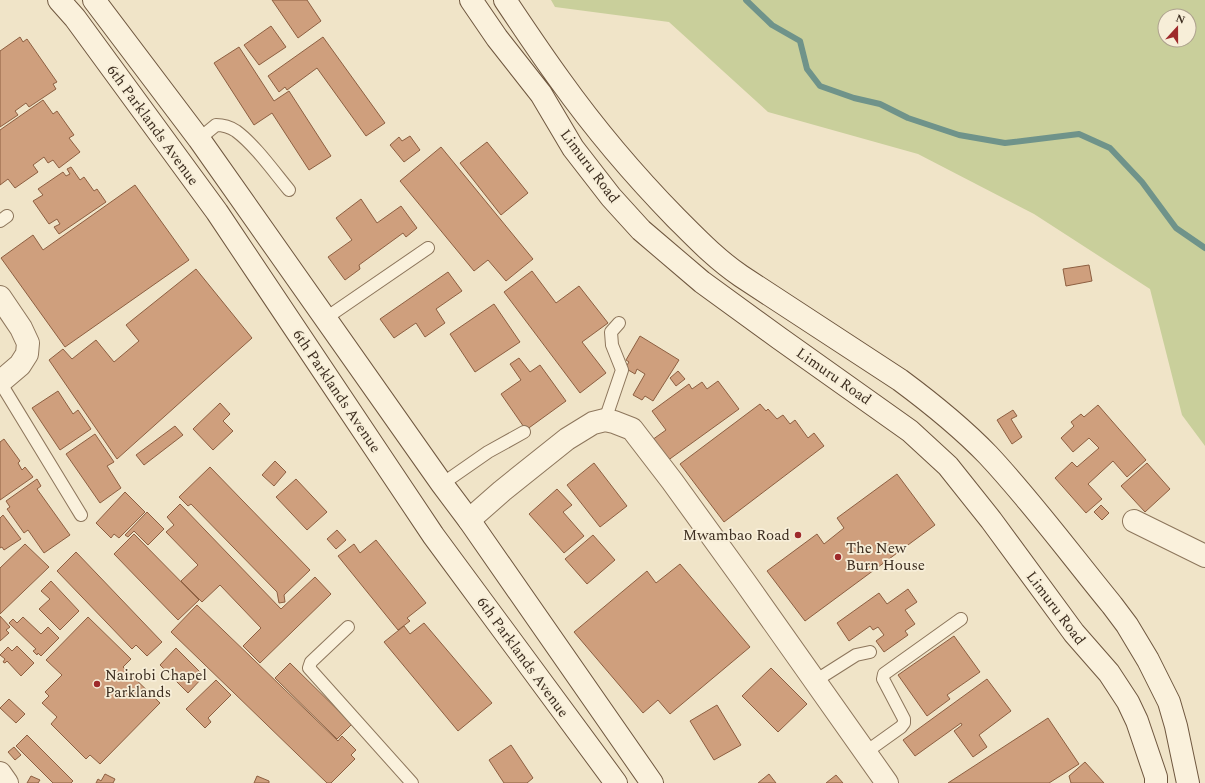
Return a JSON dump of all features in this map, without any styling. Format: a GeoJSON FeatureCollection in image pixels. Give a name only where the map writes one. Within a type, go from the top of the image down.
{"type":"FeatureCollection","features":[{"type":"Feature","properties":{"kind":"street","name":"6th Parklands Avenue"},"geometry":{"type":"LineString","coordinates":[[59,0],[75,18],[217,212],[433,534],[616,783]]}},
{"type":"Feature","properties":{"kind":"street","name":"6th Parklands Avenue"},"geometry":{"type":"LineString","coordinates":[[94,0],[198,139],[326,318],[652,783]]}},
{"type":"Feature","properties":{"kind":"street","name":"Limuru Road"},"geometry":{"type":"LineString","coordinates":[[471,0],[497,38],[541,94],[573,148],[611,197],[641,230],[702,282],[910,431],[948,466],[991,520],[1074,633],[1109,673],[1128,702],[1138,721],[1156,777],[1156,783]]}},
{"type":"Feature","properties":{"kind":"street"},"geometry":{"type":"LineString","coordinates":[[505,0],[560,80],[604,137],[640,180],[704,246],[721,262],[741,276],[926,398],[972,440],[1008,478],[1112,605],[1127,625],[1148,660],[1169,702],[1176,726],[1188,783]]}},
{"type":"Feature","properties":{"kind":"street"},"geometry":{"type":"LineString","coordinates":[[0,297],[21,328],[28,343],[27,354],[20,365],[0,382]]}},
{"type":"Feature","properties":{"kind":"street"},"geometry":{"type":"LineString","coordinates":[[469,520],[502,491],[567,439],[593,424],[605,420],[632,429],[676,487],[887,783]]}},
{"type":"Feature","properties":{"kind":"street"},"geometry":{"type":"LineString","coordinates":[[1134,521],[1205,556]]}},
{"type":"Feature","properties":{"kind":"street"},"geometry":{"type":"LineString","coordinates":[[0,773],[7,783]]}},
{"type":"Feature","properties":{"kind":"lane"},"geometry":{"type":"LineString","coordinates":[[198,139],[216,125],[225,126],[236,130],[251,145],[289,190]]}},
{"type":"Feature","properties":{"kind":"lane"},"geometry":{"type":"LineString","coordinates":[[326,318],[428,248]]}},
{"type":"Feature","properties":{"kind":"lane"},"geometry":{"type":"LineString","coordinates":[[605,420],[622,370],[612,345],[610,332],[619,323]]}},
{"type":"Feature","properties":{"kind":"lane"},"geometry":{"type":"LineString","coordinates":[[0,382],[81,515]]}},
{"type":"Feature","properties":{"kind":"lane"},"geometry":{"type":"LineString","coordinates":[[442,484],[488,452],[524,432]]}},
{"type":"Feature","properties":{"kind":"lane"},"geometry":{"type":"LineString","coordinates":[[866,752],[901,727],[904,723],[904,719],[882,679],[884,674],[961,620]]}},
{"type":"Feature","properties":{"kind":"lane"},"geometry":{"type":"LineString","coordinates":[[348,627],[311,662],[309,668],[412,783]]}},
{"type":"Feature","properties":{"kind":"lane"},"geometry":{"type":"LineString","coordinates":[[815,681],[856,655],[870,652]]}},
{"type":"Feature","properties":{"kind":"green space"},"geometry":{"type":"Polygon","coordinates":[[[551,0],[1205,0],[1205,446],[1182,415],[1150,289],[1034,214],[918,154],[768,112],[669,22],[555,7],[551,0]]]}},
{"type":"Feature","properties":{"kind":"building"},"geometry":{"type":"Polygon","coordinates":[[[272,0],[307,0],[321,21],[298,38],[272,0]]]}},
{"type":"Feature","properties":{"kind":"building"},"geometry":{"type":"Polygon","coordinates":[[[271,26],[286,47],[259,65],[244,45],[271,26]]]}},
{"type":"Feature","properties":{"kind":"building"},"geometry":{"type":"Polygon","coordinates":[[[20,37],[23,42],[27,39],[57,82],[53,84],[56,89],[29,107],[26,103],[15,111],[18,115],[0,127],[0,51],[20,37]]]}},
{"type":"Feature","properties":{"kind":"building"},"geometry":{"type":"Polygon","coordinates":[[[323,37],[385,123],[366,136],[317,68],[287,90],[285,87],[279,92],[268,76],[323,37]]]}},
{"type":"Feature","properties":{"kind":"building"},"geometry":{"type":"Polygon","coordinates":[[[239,47],[274,101],[289,91],[331,156],[309,170],[272,113],[254,125],[214,63],[239,47]]]}},
{"type":"Feature","properties":{"kind":"building"},"geometry":{"type":"Polygon","coordinates":[[[43,100],[53,114],[57,111],[74,135],[69,138],[80,152],[59,168],[53,160],[48,163],[44,157],[33,165],[38,172],[15,188],[8,179],[0,185],[0,130],[43,100]]]}},
{"type":"Feature","properties":{"kind":"building"},"geometry":{"type":"Polygon","coordinates":[[[410,136],[420,150],[404,162],[390,145],[399,137],[402,141],[410,136]]]}},
{"type":"Feature","properties":{"kind":"building"},"geometry":{"type":"Polygon","coordinates":[[[487,142],[528,193],[501,215],[460,163],[487,142]]]}},
{"type":"Feature","properties":{"kind":"building"},"geometry":{"type":"Polygon","coordinates":[[[441,147],[533,259],[506,281],[488,260],[474,271],[400,181],[441,147]]]}},
{"type":"Feature","properties":{"kind":"building"},"geometry":{"type":"Polygon","coordinates":[[[71,167],[80,180],[84,177],[94,191],[97,189],[106,202],[59,234],[54,227],[60,224],[57,219],[49,224],[33,201],[43,195],[38,189],[63,172],[66,176],[70,174],[67,169],[71,167]]]}},
{"type":"Feature","properties":{"kind":"building"},"geometry":{"type":"Polygon","coordinates":[[[135,185],[189,260],[65,347],[1,258],[33,235],[43,250],[135,185]]]}},
{"type":"Feature","properties":{"kind":"building"},"geometry":{"type":"Polygon","coordinates":[[[361,199],[377,223],[401,206],[417,228],[406,237],[403,233],[359,265],[360,269],[345,280],[328,257],[352,240],[336,218],[361,199]]]}},
{"type":"Feature","properties":{"kind":"building"},"geometry":{"type":"Polygon","coordinates":[[[1089,265],[1092,281],[1066,286],[1063,269],[1089,265]]]}},
{"type":"Feature","properties":{"kind":"building"},"geometry":{"type":"Polygon","coordinates":[[[196,269],[252,338],[117,459],[49,360],[63,349],[72,359],[96,340],[114,362],[139,341],[126,325],[196,269]]]}},
{"type":"Feature","properties":{"kind":"building"},"geometry":{"type":"Polygon","coordinates":[[[532,271],[556,303],[579,286],[608,323],[582,342],[606,373],[580,393],[504,292],[532,271]]]}},
{"type":"Feature","properties":{"kind":"building"},"geometry":{"type":"Polygon","coordinates":[[[448,272],[462,291],[436,309],[445,323],[425,337],[416,323],[394,338],[380,319],[448,272]]]}},
{"type":"Feature","properties":{"kind":"building"},"geometry":{"type":"Polygon","coordinates":[[[494,304],[520,342],[475,372],[450,334],[494,304]]]}},
{"type":"Feature","properties":{"kind":"building"},"geometry":{"type":"Polygon","coordinates":[[[640,336],[679,360],[653,401],[645,396],[642,400],[633,395],[645,374],[637,369],[635,374],[625,368],[629,362],[626,360],[640,336]]]}},
{"type":"Feature","properties":{"kind":"building"},"geometry":{"type":"Polygon","coordinates":[[[519,358],[530,372],[540,365],[566,401],[526,430],[501,394],[521,380],[510,364],[519,358]]]}},
{"type":"Feature","properties":{"kind":"building"},"geometry":{"type":"Polygon","coordinates":[[[678,371],[685,379],[676,386],[670,378],[678,371]]]}},
{"type":"Feature","properties":{"kind":"building"},"geometry":{"type":"Polygon","coordinates":[[[718,381],[739,409],[667,461],[652,440],[666,430],[652,411],[689,384],[692,389],[702,382],[707,389],[718,381]]]}},
{"type":"Feature","properties":{"kind":"building"},"geometry":{"type":"Polygon","coordinates":[[[58,391],[73,414],[78,410],[91,429],[60,450],[32,408],[58,391]]]}},
{"type":"Feature","properties":{"kind":"building"},"geometry":{"type":"Polygon","coordinates":[[[220,403],[230,414],[223,421],[233,431],[213,450],[193,429],[220,403]]]}},
{"type":"Feature","properties":{"kind":"building"},"geometry":{"type":"Polygon","coordinates":[[[760,404],[766,411],[768,409],[777,419],[783,415],[790,424],[795,420],[808,438],[814,433],[824,446],[724,522],[680,464],[760,404]]]}},
{"type":"Feature","properties":{"kind":"building"},"geometry":{"type":"Polygon","coordinates":[[[1098,405],[1146,460],[1127,477],[1113,461],[1088,484],[1102,499],[1086,513],[1055,478],[1072,462],[1077,467],[1099,448],[1089,438],[1073,452],[1061,438],[1074,426],[1071,422],[1081,414],[1084,417],[1098,405]]]}},
{"type":"Feature","properties":{"kind":"building"},"geometry":{"type":"Polygon","coordinates":[[[1013,410],[1017,416],[1011,419],[1022,437],[1012,444],[997,420],[1013,410]]]}},
{"type":"Feature","properties":{"kind":"building"},"geometry":{"type":"Polygon","coordinates":[[[175,426],[183,435],[144,465],[136,455],[175,426]]]}},
{"type":"Feature","properties":{"kind":"building"},"geometry":{"type":"Polygon","coordinates":[[[95,434],[114,462],[107,466],[121,488],[100,503],[66,454],[95,434]]]}},
{"type":"Feature","properties":{"kind":"building"},"geometry":{"type":"Polygon","coordinates":[[[4,439],[20,461],[18,463],[22,470],[25,467],[33,477],[0,500],[0,442],[4,439]]]}},
{"type":"Feature","properties":{"kind":"building"},"geometry":{"type":"Polygon","coordinates":[[[275,461],[286,472],[274,486],[262,475],[275,461]]]}},
{"type":"Feature","properties":{"kind":"building"},"geometry":{"type":"Polygon","coordinates":[[[594,463],[627,506],[600,527],[567,485],[594,463]]]}},
{"type":"Feature","properties":{"kind":"building"},"geometry":{"type":"Polygon","coordinates":[[[1147,463],[1170,489],[1145,512],[1121,486],[1147,463]]]}},
{"type":"Feature","properties":{"kind":"building"},"geometry":{"type":"Polygon","coordinates":[[[210,467],[310,570],[284,595],[285,602],[279,603],[277,592],[191,504],[188,506],[179,497],[210,467]]]}},
{"type":"Feature","properties":{"kind":"building","name":"The New Burn House"},"geometry":{"type":"Polygon","coordinates":[[[897,474],[935,525],[805,621],[767,571],[817,534],[824,544],[844,528],[837,518],[897,474]]]}},
{"type":"Feature","properties":{"kind":"building"},"geometry":{"type":"Polygon","coordinates":[[[37,479],[41,486],[37,489],[70,535],[44,553],[28,530],[24,533],[7,509],[10,507],[6,501],[37,479]]]}},
{"type":"Feature","properties":{"kind":"building"},"geometry":{"type":"Polygon","coordinates":[[[296,479],[327,512],[307,530],[276,497],[296,479]]]}},
{"type":"Feature","properties":{"kind":"building"},"geometry":{"type":"Polygon","coordinates":[[[557,489],[572,505],[563,512],[584,536],[564,553],[529,514],[557,489]]]}},
{"type":"Feature","properties":{"kind":"building"},"geometry":{"type":"Polygon","coordinates":[[[125,492],[145,512],[119,538],[114,534],[111,538],[96,523],[125,492]]]}},
{"type":"Feature","properties":{"kind":"building"},"geometry":{"type":"Polygon","coordinates":[[[180,504],[281,609],[315,577],[331,594],[260,663],[243,646],[261,628],[220,585],[202,602],[181,581],[198,565],[166,532],[174,525],[167,517],[180,504]]]}},
{"type":"Feature","properties":{"kind":"building"},"geometry":{"type":"Polygon","coordinates":[[[1101,505],[1109,513],[1102,520],[1094,512],[1101,505]]]}},
{"type":"Feature","properties":{"kind":"building"},"geometry":{"type":"Polygon","coordinates":[[[147,512],[164,529],[148,545],[134,531],[128,537],[125,535],[147,512]]]}},
{"type":"Feature","properties":{"kind":"building"},"geometry":{"type":"Polygon","coordinates":[[[3,515],[21,539],[4,550],[2,547],[0,548],[0,518],[3,515]]]}},
{"type":"Feature","properties":{"kind":"building"},"geometry":{"type":"Polygon","coordinates":[[[337,530],[346,540],[336,549],[327,539],[337,530]]]}},
{"type":"Feature","properties":{"kind":"building"},"geometry":{"type":"Polygon","coordinates":[[[134,534],[199,600],[178,620],[114,554],[134,534]]]}},
{"type":"Feature","properties":{"kind":"building"},"geometry":{"type":"Polygon","coordinates":[[[593,535],[615,560],[587,584],[565,559],[593,535]]]}},
{"type":"Feature","properties":{"kind":"building"},"geometry":{"type":"Polygon","coordinates":[[[376,540],[426,603],[407,618],[410,621],[398,630],[338,556],[354,544],[360,553],[376,540]]]}},
{"type":"Feature","properties":{"kind":"building"},"geometry":{"type":"Polygon","coordinates":[[[25,544],[49,567],[0,614],[0,568],[25,544]]]}},
{"type":"Feature","properties":{"kind":"building"},"geometry":{"type":"Polygon","coordinates":[[[76,552],[162,642],[147,656],[136,645],[132,649],[57,571],[76,552]]]}},
{"type":"Feature","properties":{"kind":"building"},"geometry":{"type":"Polygon","coordinates":[[[680,564],[750,647],[670,714],[658,700],[643,713],[574,632],[647,571],[656,583],[680,564]]]}},
{"type":"Feature","properties":{"kind":"building"},"geometry":{"type":"Polygon","coordinates":[[[51,581],[79,611],[60,630],[39,609],[50,599],[41,591],[51,581]]]}},
{"type":"Feature","properties":{"kind":"building"},"geometry":{"type":"Polygon","coordinates":[[[908,589],[917,602],[905,610],[915,624],[905,631],[908,635],[884,652],[876,641],[884,635],[878,627],[873,630],[870,626],[849,641],[837,623],[879,593],[887,604],[908,589]]]}},
{"type":"Feature","properties":{"kind":"building"},"geometry":{"type":"Polygon","coordinates":[[[197,605],[338,741],[342,736],[356,750],[351,755],[355,759],[331,783],[327,783],[171,632],[197,605]]]}},
{"type":"Feature","properties":{"kind":"building"},"geometry":{"type":"Polygon","coordinates":[[[0,616],[10,627],[6,630],[9,633],[0,641],[0,616]]]}},
{"type":"Feature","properties":{"kind":"building"},"geometry":{"type":"Polygon","coordinates":[[[23,617],[41,634],[48,627],[59,638],[41,656],[38,653],[37,655],[33,651],[36,649],[9,623],[13,619],[17,623],[23,617]]]}},
{"type":"Feature","properties":{"kind":"building","name":"Nairobi Chapel Parklands"},"geometry":{"type":"Polygon","coordinates":[[[88,617],[131,659],[123,667],[160,703],[100,764],[90,755],[86,759],[51,724],[57,717],[42,703],[49,696],[45,692],[62,675],[46,660],[88,617]]]}},
{"type":"Feature","properties":{"kind":"building"},"geometry":{"type":"Polygon","coordinates":[[[424,623],[492,703],[458,731],[384,642],[404,626],[410,634],[424,623]]]}},
{"type":"Feature","properties":{"kind":"building"},"geometry":{"type":"Polygon","coordinates":[[[954,636],[980,672],[947,695],[950,699],[927,716],[898,675],[954,636]]]}},
{"type":"Feature","properties":{"kind":"building"},"geometry":{"type":"Polygon","coordinates":[[[17,646],[34,663],[21,676],[7,661],[5,663],[3,662],[5,659],[0,655],[8,647],[12,651],[17,646]]]}},
{"type":"Feature","properties":{"kind":"building"},"geometry":{"type":"Polygon","coordinates":[[[176,648],[204,676],[188,693],[160,665],[176,648]]]}},
{"type":"Feature","properties":{"kind":"building"},"geometry":{"type":"Polygon","coordinates":[[[290,663],[352,724],[337,739],[275,678],[290,663]]]}},
{"type":"Feature","properties":{"kind":"building"},"geometry":{"type":"Polygon","coordinates":[[[771,668],[807,704],[778,732],[742,696],[771,668]]]}},
{"type":"Feature","properties":{"kind":"building"},"geometry":{"type":"Polygon","coordinates":[[[987,679],[1011,711],[979,735],[987,747],[973,757],[954,731],[962,725],[961,723],[915,756],[903,740],[987,679]]]}},
{"type":"Feature","properties":{"kind":"building"},"geometry":{"type":"Polygon","coordinates":[[[216,680],[231,695],[208,718],[211,722],[205,728],[186,709],[216,680]]]}},
{"type":"Feature","properties":{"kind":"building"},"geometry":{"type":"Polygon","coordinates":[[[9,699],[25,714],[16,723],[0,708],[9,699]]]}},
{"type":"Feature","properties":{"kind":"building"},"geometry":{"type":"Polygon","coordinates":[[[717,705],[741,745],[714,760],[690,721],[717,705]]]}},
{"type":"Feature","properties":{"kind":"building"},"geometry":{"type":"Polygon","coordinates":[[[1048,718],[1079,764],[1049,783],[948,783],[1048,718]]]}},
{"type":"Feature","properties":{"kind":"building"},"geometry":{"type":"Polygon","coordinates":[[[27,735],[73,781],[71,783],[53,783],[16,746],[27,735]]]}},
{"type":"Feature","properties":{"kind":"building"},"geometry":{"type":"Polygon","coordinates":[[[511,745],[533,778],[527,783],[504,783],[489,760],[511,745]]]}},
{"type":"Feature","properties":{"kind":"building"},"geometry":{"type":"Polygon","coordinates":[[[14,747],[21,755],[15,760],[8,752],[14,747]]]}},
{"type":"Feature","properties":{"kind":"building"},"geometry":{"type":"Polygon","coordinates":[[[1085,762],[1104,783],[1071,783],[1069,776],[1085,762]]]}},
{"type":"Feature","properties":{"kind":"building"},"geometry":{"type":"Polygon","coordinates":[[[105,774],[115,779],[113,783],[96,783],[98,779],[101,781],[105,774]]]}},
{"type":"Feature","properties":{"kind":"building"},"geometry":{"type":"Polygon","coordinates":[[[769,774],[776,783],[758,783],[769,774]]]}},
{"type":"Feature","properties":{"kind":"building"},"geometry":{"type":"Polygon","coordinates":[[[836,775],[843,783],[826,783],[836,775]]]}},
{"type":"Feature","properties":{"kind":"building"},"geometry":{"type":"Polygon","coordinates":[[[31,776],[40,780],[38,783],[27,783],[31,776]]]}},
{"type":"Feature","properties":{"kind":"building"},"geometry":{"type":"Polygon","coordinates":[[[257,776],[269,781],[269,783],[254,783],[257,776]]]}},
{"type":"Feature","properties":{"kind":"waterway"},"geometry":{"type":"LineString","coordinates":[[746,0],[772,25],[800,41],[807,69],[820,86],[854,98],[880,104],[908,118],[959,135],[1005,143],[1079,134],[1110,148],[1142,182],[1176,228],[1205,248]]}},
{"type":"Feature","properties":{"kind":"place","name":"Mwambao Road"},"geometry":{"type":"Point","coordinates":[798,535]}},
{"type":"Feature","properties":{"kind":"place","name":"The New Burn House"},"geometry":{"type":"Point","coordinates":[838,557]}},
{"type":"Feature","properties":{"kind":"place","name":"Nairobi Chapel Parklands"},"geometry":{"type":"Point","coordinates":[97,684]}}]}
